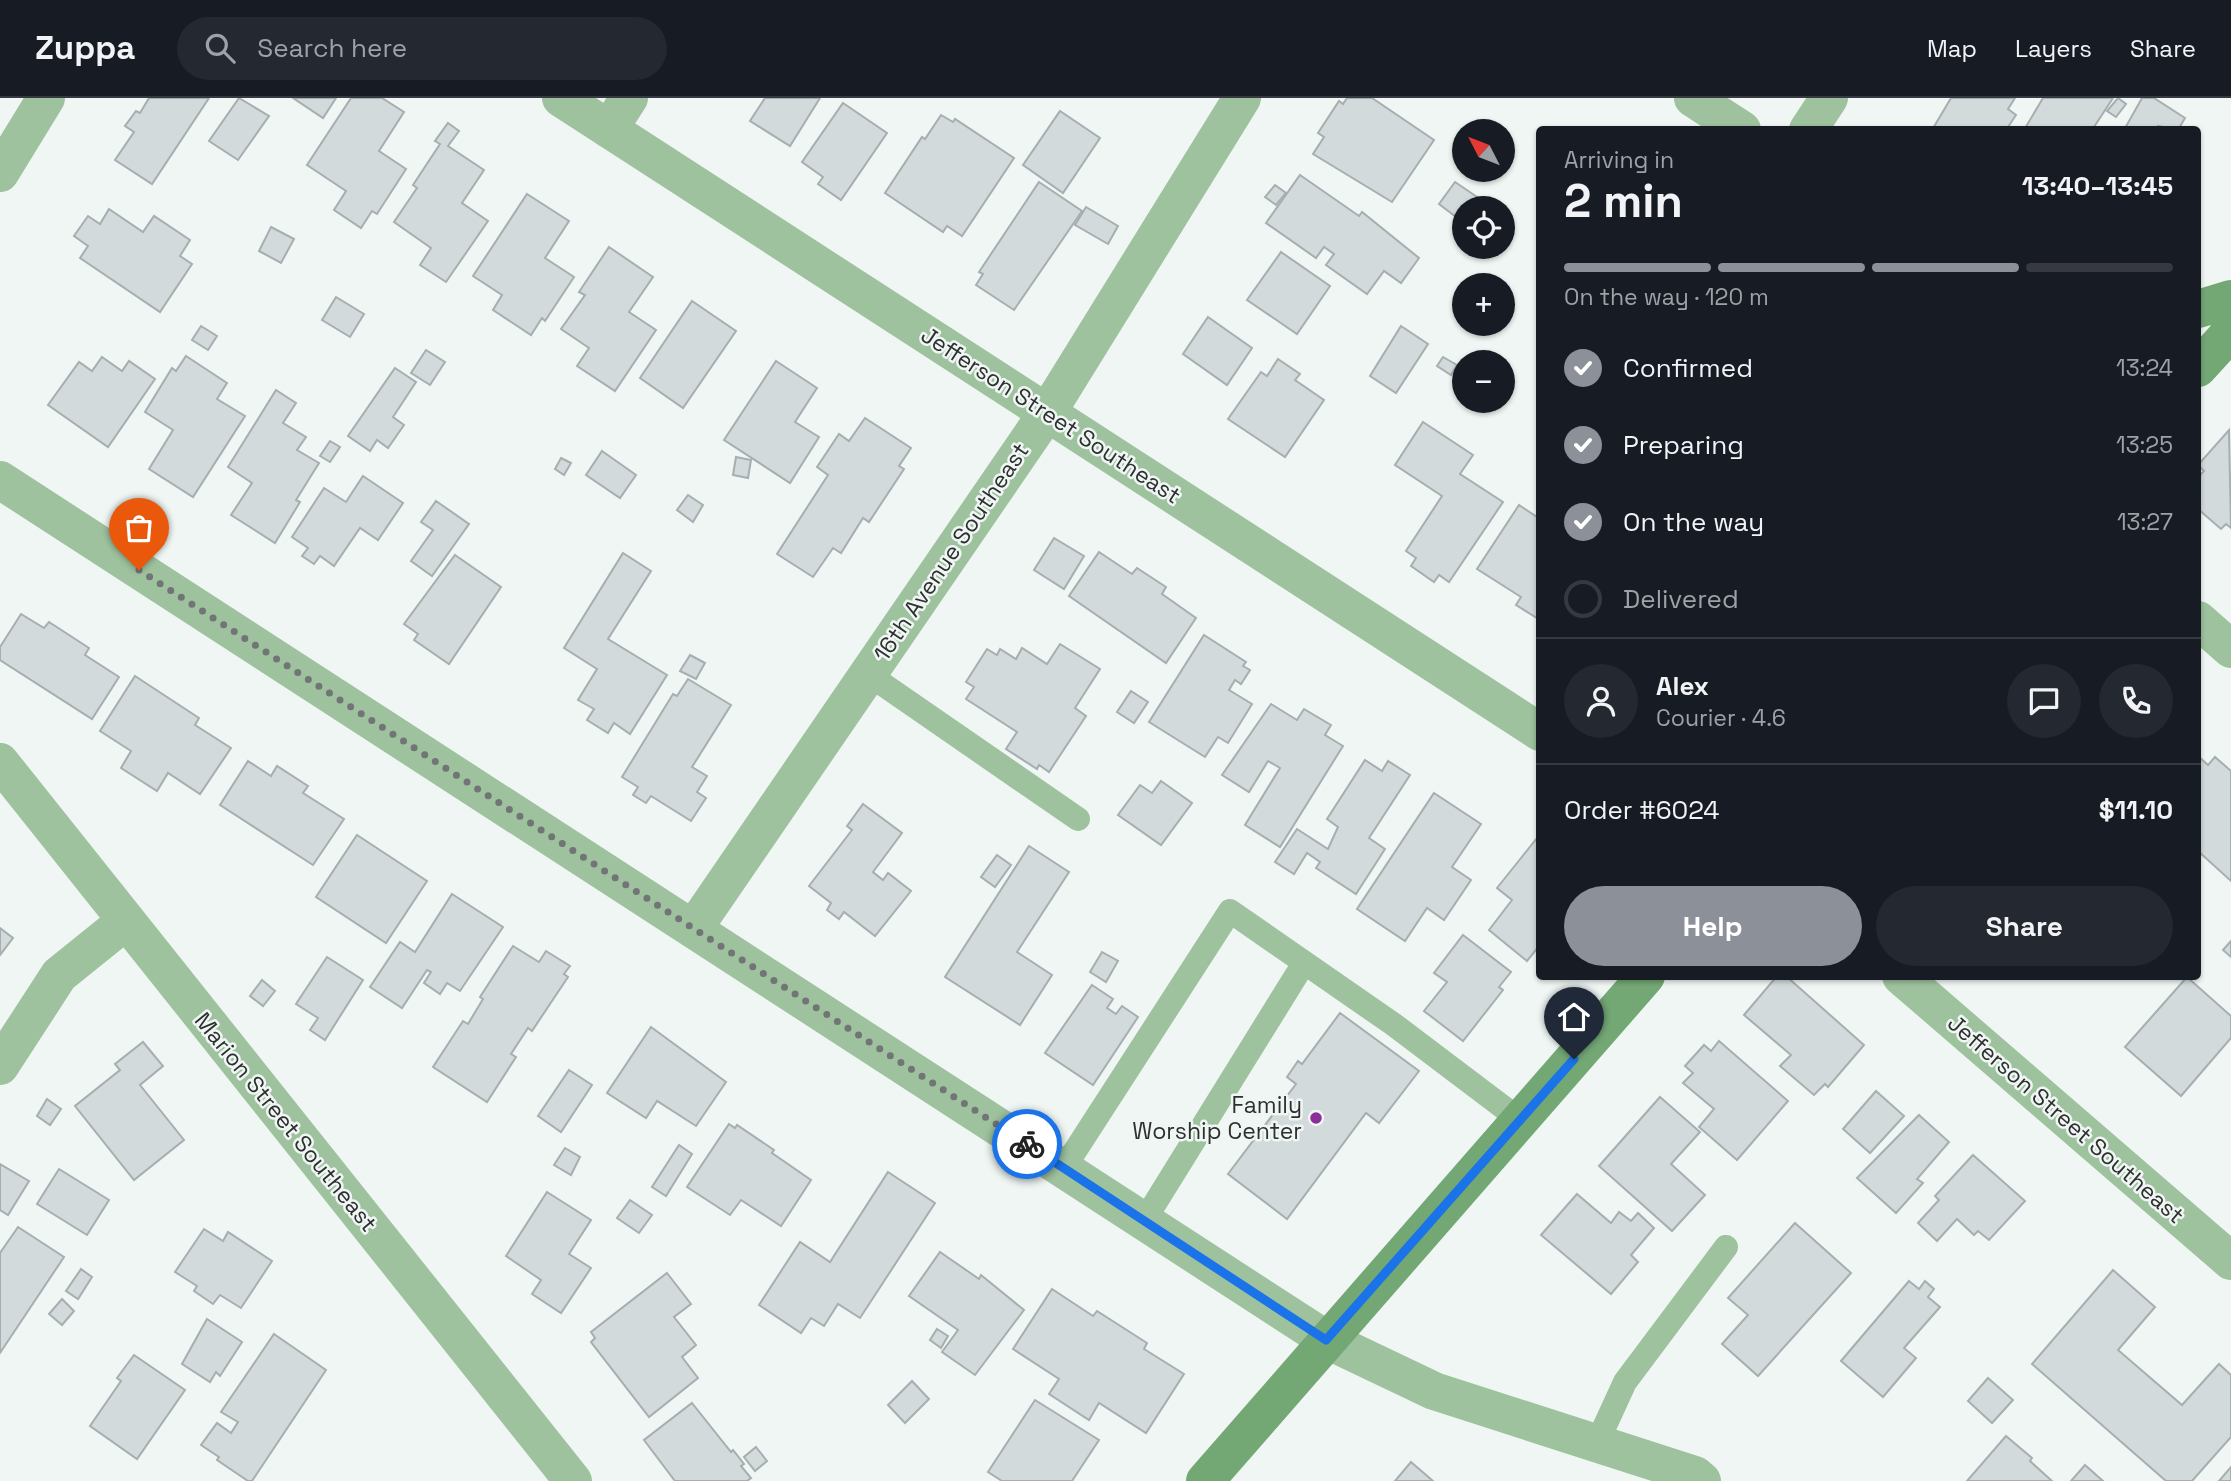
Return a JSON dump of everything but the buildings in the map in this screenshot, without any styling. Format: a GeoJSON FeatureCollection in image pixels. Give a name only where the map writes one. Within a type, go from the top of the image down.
{"type":"FeatureCollection","features":[{"type":"Feature","properties":{"kind":"main road"},"geometry":{"type":"LineString","coordinates":[[2201,365],[2228,335],[2222,309]]}},
{"type":"Feature","properties":{"kind":"main road"},"geometry":{"type":"LineString","coordinates":[[1205,1481],[1642,980]]}},
{"type":"Feature","properties":{"kind":"street"},"geometry":{"type":"LineString","coordinates":[[0,173],[46,98]]}},
{"type":"Feature","properties":{"kind":"street","name":"Jefferson Street Southeast"},"geometry":{"type":"LineString","coordinates":[[561,98],[619,113],[1047,412],[1536,729]]}},
{"type":"Feature","properties":{"kind":"street","name":"16th Avenue Southeast"},"geometry":{"type":"LineString","coordinates":[[694,928],[1047,412],[1242,98]]}},
{"type":"Feature","properties":{"kind":"street"},"geometry":{"type":"LineString","coordinates":[[1693,98],[1736,126]]}},
{"type":"Feature","properties":{"kind":"street"},"geometry":{"type":"LineString","coordinates":[[1811,126],[1829,98]]}},
{"type":"Feature","properties":{"kind":"street"},"geometry":{"type":"LineString","coordinates":[[0,480],[1326,1340],[1434,1391],[1695,1475],[1702,1481]]}},
{"type":"Feature","properties":{"kind":"street"},"geometry":{"type":"LineString","coordinates":[[2201,623],[2231,649]]}},
{"type":"Feature","properties":{"kind":"street","name":"Marion Street Southeast"},"geometry":{"type":"LineString","coordinates":[[0,762],[573,1481]]}},
{"type":"Feature","properties":{"kind":"street"},"geometry":{"type":"LineString","coordinates":[[0,1066],[60,975],[126,921]]}},
{"type":"Feature","properties":{"kind":"street","name":"Jefferson Street Southeast"},"geometry":{"type":"LineString","coordinates":[[1905,980],[2231,1261]]}},
{"type":"Feature","properties":{"kind":"lane"},"geometry":{"type":"LineString","coordinates":[[868,674],[1077,819]]}},
{"type":"Feature","properties":{"kind":"lane"},"geometry":{"type":"LineString","coordinates":[[1064,1168],[1230,911],[1393,1024],[1520,1120]]}},
{"type":"Feature","properties":{"kind":"lane"},"geometry":{"type":"LineString","coordinates":[[1144,1221],[1304,963]]}},
{"type":"Feature","properties":{"kind":"lane"},"geometry":{"type":"LineString","coordinates":[[1597,1443],[1625,1382],[1726,1247]]}},
{"type":"Feature","properties":{"kind":"way so far"},"geometry":{"type":"LineString","coordinates":[[139,570],[1027,1144]]}},
{"type":"Feature","properties":{"kind":"place","name":"Family Worship Center"},"geometry":{"type":"Point","coordinates":[1316,1118]}},
{"type":"Feature","properties":{"kind":"route"},"geometry":{"type":"LineString","coordinates":[[1027,1144],[1326,1340],[1574,1059]]}}]}
